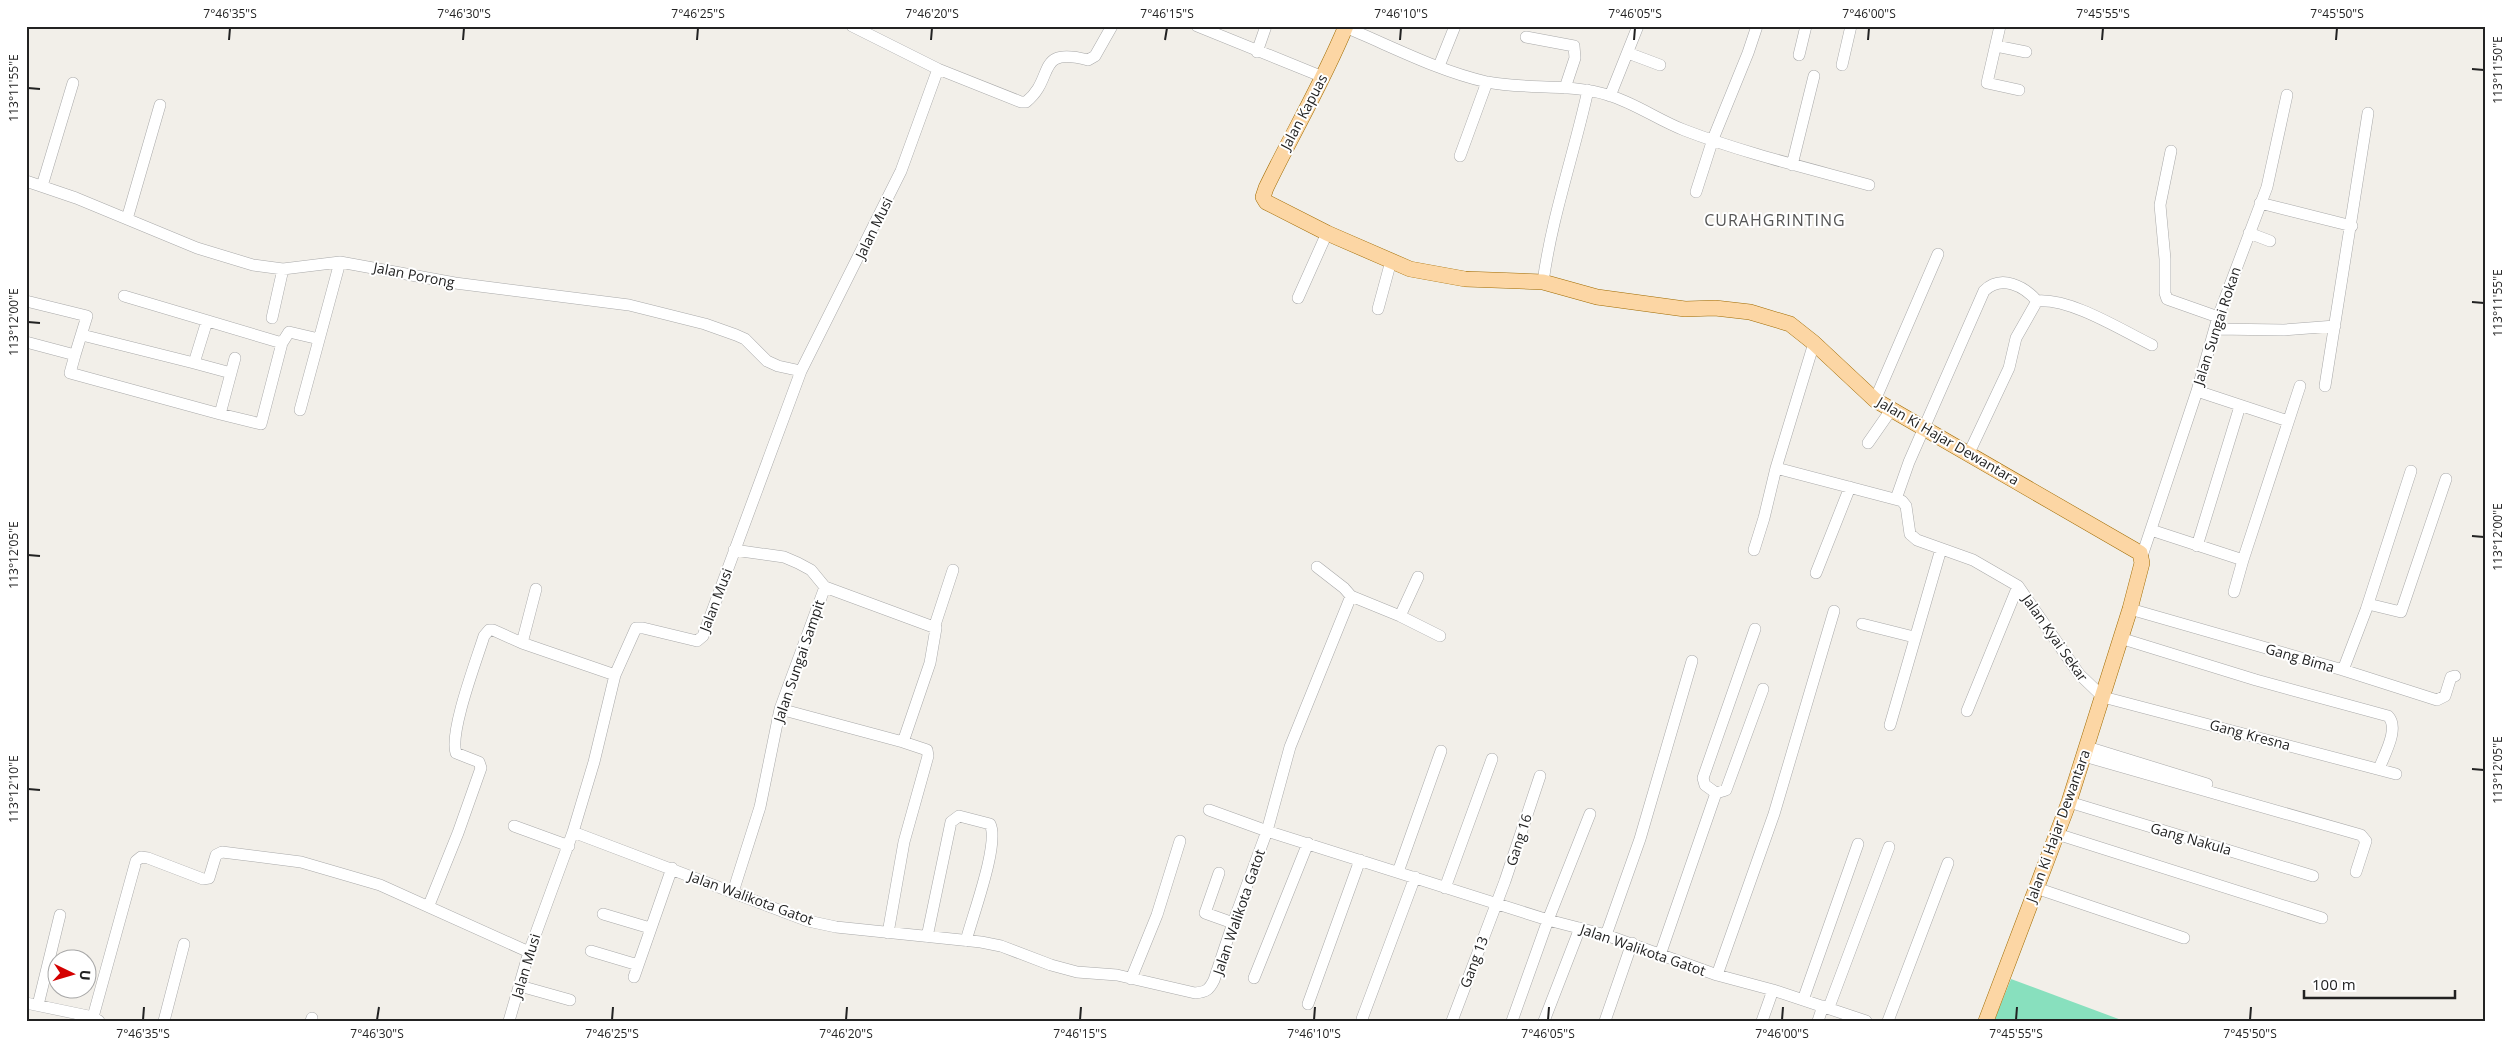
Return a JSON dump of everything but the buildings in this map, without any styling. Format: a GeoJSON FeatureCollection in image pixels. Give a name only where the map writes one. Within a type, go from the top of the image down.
{"type":"FeatureCollection","features":[{"type":"Feature","properties":{"kind":"main road","name":"Jalan Kapuas"},"geometry":{"type":"LineString","coordinates":[[1263,197],[1319,76],[1346,27]]}},
{"type":"Feature","properties":{"kind":"main road","name":"Jalan Ki Hajar Dewantara"},"geometry":{"type":"LineString","coordinates":[[1263,197],[1272,206],[1327,233],[1410,269],[1465,279],[1543,282],[1617,300],[1685,309],[1715,308],[1764,316],[1790,324],[1814,342],[1875,400],[1924,430],[1969,453],[2123,542],[2142,556],[2130,609],[2070,802],[1986,1021]]}},
{"type":"Feature","properties":{"kind":"street"},"geometry":{"type":"LineString","coordinates":[[856,27],[938,69],[1021,102],[1026,102],[1035,92],[1054,59],[1063,55],[1088,60],[1095,56],[1112,26]]}},
{"type":"Feature","properties":{"kind":"street"},"geometry":{"type":"LineString","coordinates":[[1198,26],[1319,76]]}},
{"type":"Feature","properties":{"kind":"street"},"geometry":{"type":"LineString","coordinates":[[1257,52],[1266,26]]}},
{"type":"Feature","properties":{"kind":"street"},"geometry":{"type":"LineString","coordinates":[[1439,66],[1455,26]]}},
{"type":"Feature","properties":{"kind":"street"},"geometry":{"type":"LineString","coordinates":[[1610,96],[1638,26]]}},
{"type":"Feature","properties":{"kind":"street"},"geometry":{"type":"LineString","coordinates":[[1696,192],[1713,139],[1757,26]]}},
{"type":"Feature","properties":{"kind":"street"},"geometry":{"type":"LineString","coordinates":[[1799,55],[1806,26]]}},
{"type":"Feature","properties":{"kind":"street"},"geometry":{"type":"LineString","coordinates":[[1842,65],[1851,26]]}},
{"type":"Feature","properties":{"kind":"street"},"geometry":{"type":"LineString","coordinates":[[2000,26],[1987,83],[2019,90]]}},
{"type":"Feature","properties":{"kind":"street"},"geometry":{"type":"LineString","coordinates":[[1346,27],[1439,66],[1487,82],[1588,90],[1644,109],[1682,129],[1792,165],[1869,185]]}},
{"type":"Feature","properties":{"kind":"street"},"geometry":{"type":"LineString","coordinates":[[1526,37],[1574,46],[1574,58],[1565,88]]}},
{"type":"Feature","properties":{"kind":"street"},"geometry":{"type":"LineString","coordinates":[[1996,46],[2026,52]]}},
{"type":"Feature","properties":{"kind":"street"},"geometry":{"type":"LineString","coordinates":[[1628,53],[1660,65]]}},
{"type":"Feature","properties":{"kind":"street","name":"Jalan Musi"},"geometry":{"type":"LineString","coordinates":[[510,1021],[529,952],[569,846],[594,762],[615,675],[636,628],[697,641],[703,636],[801,371],[902,170],[938,69]]}},
{"type":"Feature","properties":{"kind":"street"},"geometry":{"type":"LineString","coordinates":[[1792,165],[1814,76]]}},
{"type":"Feature","properties":{"kind":"street"},"geometry":{"type":"LineString","coordinates":[[1460,156],[1487,82]]}},
{"type":"Feature","properties":{"kind":"street"},"geometry":{"type":"LineString","coordinates":[[42,186],[73,83]]}},
{"type":"Feature","properties":{"kind":"street"},"geometry":{"type":"LineString","coordinates":[[1543,282],[1546,255],[1567,166],[1588,90]]}},
{"type":"Feature","properties":{"kind":"street","name":"Jalan Sungai Rokan"},"geometry":{"type":"LineString","coordinates":[[2142,556],[2197,391],[2218,317],[2272,168],[2287,95]]}},
{"type":"Feature","properties":{"kind":"street"},"geometry":{"type":"LineString","coordinates":[[127,220],[160,105]]}},
{"type":"Feature","properties":{"kind":"street"},"geometry":{"type":"LineString","coordinates":[[2325,386],[2352,226],[2368,113]]}},
{"type":"Feature","properties":{"kind":"street"},"geometry":{"type":"LineString","coordinates":[[2171,151],[2160,206],[2165,259],[2165,293],[2167,299],[2218,317]]}},
{"type":"Feature","properties":{"kind":"street","name":"Jalan Porong"},"geometry":{"type":"LineString","coordinates":[[26,181],[197,248],[253,265],[283,269],[340,262],[455,283],[604,300],[669,314],[736,335],[745,339],[767,361],[778,366],[801,371]]}},
{"type":"Feature","properties":{"kind":"street"},"geometry":{"type":"LineString","coordinates":[[2260,203],[2352,226]]}},
{"type":"Feature","properties":{"kind":"street"},"geometry":{"type":"LineString","coordinates":[[1298,298],[1327,233]]}},
{"type":"Feature","properties":{"kind":"street"},"geometry":{"type":"LineString","coordinates":[[2249,233],[2270,241]]}},
{"type":"Feature","properties":{"kind":"street"},"geometry":{"type":"LineString","coordinates":[[1875,400],[1938,254]]}},
{"type":"Feature","properties":{"kind":"street"},"geometry":{"type":"LineString","coordinates":[[1378,309],[1391,261]]}},
{"type":"Feature","properties":{"kind":"street"},"geometry":{"type":"LineString","coordinates":[[300,410],[340,262]]}},
{"type":"Feature","properties":{"kind":"street"},"geometry":{"type":"LineString","coordinates":[[272,318],[283,269]]}},
{"type":"Feature","properties":{"kind":"street"},"geometry":{"type":"LineString","coordinates":[[1776,468],[1896,499],[1908,462],[1924,430],[1984,291],[1990,286],[2009,283],[2027,290],[2036,301]]}},
{"type":"Feature","properties":{"kind":"street"},"geometry":{"type":"LineString","coordinates":[[124,296],[282,343]]}},
{"type":"Feature","properties":{"kind":"street"},"geometry":{"type":"LineString","coordinates":[[2036,301],[2046,300],[2072,307],[2152,345]]}},
{"type":"Feature","properties":{"kind":"street"},"geometry":{"type":"LineString","coordinates":[[26,301],[87,316],[70,373],[220,414],[263,423],[282,343],[289,332],[319,339]]}},
{"type":"Feature","properties":{"kind":"street"},"geometry":{"type":"LineString","coordinates":[[1969,453],[2009,368],[2016,338],[2036,301]]}},
{"type":"Feature","properties":{"kind":"street"},"geometry":{"type":"LineString","coordinates":[[194,363],[207,321]]}},
{"type":"Feature","properties":{"kind":"street"},"geometry":{"type":"LineString","coordinates":[[2215,329],[2284,330],[2335,326]]}},
{"type":"Feature","properties":{"kind":"street"},"geometry":{"type":"LineString","coordinates":[[82,335],[231,373]]}},
{"type":"Feature","properties":{"kind":"street"},"geometry":{"type":"LineString","coordinates":[[26,342],[75,355]]}},
{"type":"Feature","properties":{"kind":"street"},"geometry":{"type":"LineString","coordinates":[[1754,550],[1776,468],[1814,342]]}},
{"type":"Feature","properties":{"kind":"street"},"geometry":{"type":"LineString","coordinates":[[220,414],[235,358]]}},
{"type":"Feature","properties":{"kind":"street"},"geometry":{"type":"LineString","coordinates":[[2234,592],[2300,386]]}},
{"type":"Feature","properties":{"kind":"street"},"geometry":{"type":"LineString","coordinates":[[2197,391],[2288,421]]}},
{"type":"Feature","properties":{"kind":"street"},"geometry":{"type":"LineString","coordinates":[[2197,546],[2240,406]]}},
{"type":"Feature","properties":{"kind":"street"},"geometry":{"type":"LineString","coordinates":[[1868,443],[1891,410]]}},
{"type":"Feature","properties":{"kind":"street"},"geometry":{"type":"LineString","coordinates":[[2343,670],[2368,604],[2411,471]]}},
{"type":"Feature","properties":{"kind":"street"},"geometry":{"type":"LineString","coordinates":[[2368,604],[2398,613],[2401,612],[2446,479]]}},
{"type":"Feature","properties":{"kind":"street"},"geometry":{"type":"LineString","coordinates":[[1816,573],[1850,487]]}},
{"type":"Feature","properties":{"kind":"street","name":"Jalan Kyai Sekar"},"geometry":{"type":"LineString","coordinates":[[1896,499],[1906,506],[1910,534],[1916,540],[1973,560],[2018,586],[2078,674],[2103,697]]}},
{"type":"Feature","properties":{"kind":"street"},"geometry":{"type":"LineString","coordinates":[[2151,530],[2243,560]]}},
{"type":"Feature","properties":{"kind":"street"},"geometry":{"type":"LineString","coordinates":[[1890,724],[1941,549]]}},
{"type":"Feature","properties":{"kind":"street","name":"Jalan Sungai Sampit"},"geometry":{"type":"LineString","coordinates":[[733,892],[760,806],[780,709],[825,587],[811,570],[784,557],[734,550]]}},
{"type":"Feature","properties":{"kind":"street"},"geometry":{"type":"LineString","coordinates":[[1317,567],[1344,588],[1351,596],[1400,616],[1440,636]]}},
{"type":"Feature","properties":{"kind":"street"},"geometry":{"type":"LineString","coordinates":[[903,742],[930,663],[936,630],[935,626],[953,570]]}},
{"type":"Feature","properties":{"kind":"street"},"geometry":{"type":"LineString","coordinates":[[1400,616],[1418,577]]}},
{"type":"Feature","properties":{"kind":"street"},"geometry":{"type":"LineString","coordinates":[[1967,711],[2018,586]]}},
{"type":"Feature","properties":{"kind":"street"},"geometry":{"type":"LineString","coordinates":[[825,587],[878,608],[935,626]]}},
{"type":"Feature","properties":{"kind":"street"},"geometry":{"type":"LineString","coordinates":[[522,643],[536,589]]}},
{"type":"Feature","properties":{"kind":"street"},"geometry":{"type":"LineString","coordinates":[[1208,810],[1267,831],[1290,747],[1351,596]]}},
{"type":"Feature","properties":{"kind":"street","name":"Gang Bima"},"geometry":{"type":"LineString","coordinates":[[2130,609],[2343,670],[2437,700],[2445,696],[2451,677],[2455,676]]}},
{"type":"Feature","properties":{"kind":"street"},"geometry":{"type":"LineString","coordinates":[[1716,975],[1774,814],[1834,611]]}},
{"type":"Feature","properties":{"kind":"street"},"geometry":{"type":"LineString","coordinates":[[1862,624],[1914,637]]}},
{"type":"Feature","properties":{"kind":"street"},"geometry":{"type":"LineString","coordinates":[[1716,793],[1705,785],[1703,778],[1754,629]]}},
{"type":"Feature","properties":{"kind":"street"},"geometry":{"type":"LineString","coordinates":[[429,905],[458,834],[481,768],[479,762],[456,753],[454,748],[457,727],[484,636],[489,630],[493,630],[522,643],[615,675]]}},
{"type":"Feature","properties":{"kind":"street"},"geometry":{"type":"LineString","coordinates":[[2120,638],[2256,680],[2388,716],[2392,720],[2393,729],[2379,769]]}},
{"type":"Feature","properties":{"kind":"street"},"geometry":{"type":"LineString","coordinates":[[1606,935],[1640,839],[1692,661]]}},
{"type":"Feature","properties":{"kind":"street"},"geometry":{"type":"LineString","coordinates":[[1716,793],[1726,790],[1763,689]]}},
{"type":"Feature","properties":{"kind":"street","name":"Gang Kresna"},"geometry":{"type":"LineString","coordinates":[[2103,697],[2396,774]]}},
{"type":"Feature","properties":{"kind":"street"},"geometry":{"type":"LineString","coordinates":[[780,709],[922,747],[927,750],[928,756],[904,842],[888,933]]}},
{"type":"Feature","properties":{"kind":"street"},"geometry":{"type":"LineString","coordinates":[[1398,872],[1441,751]]}},
{"type":"Feature","properties":{"kind":"street"},"geometry":{"type":"LineString","coordinates":[[2086,751],[2363,836],[2366,841],[2356,872]]}},
{"type":"Feature","properties":{"kind":"street"},"geometry":{"type":"LineString","coordinates":[[1445,888],[1492,759]]}},
{"type":"Feature","properties":{"kind":"street","name":"Gang 16"},"geometry":{"type":"LineString","coordinates":[[1497,903],[1540,776]]}},
{"type":"Feature","properties":{"kind":"street"},"geometry":{"type":"LineString","coordinates":[[1660,955],[1716,793]]}},
{"type":"Feature","properties":{"kind":"street","name":"Gang Nakula"},"geometry":{"type":"LineString","coordinates":[[2070,802],[2313,876]]}},
{"type":"Feature","properties":{"kind":"street"},"geometry":{"type":"LineString","coordinates":[[2278,809],[2358,828]]}},
{"type":"Feature","properties":{"kind":"street"},"geometry":{"type":"LineString","coordinates":[[1512,1021],[1548,920],[1590,814]]}},
{"type":"Feature","properties":{"kind":"street"},"geometry":{"type":"LineString","coordinates":[[927,937],[951,822],[959,816],[990,824],[993,831],[989,859],[966,941]]}},
{"type":"Feature","properties":{"kind":"street"},"geometry":{"type":"LineString","coordinates":[[514,826],[569,846]]}},
{"type":"Feature","properties":{"kind":"street","name":"Jalan Walikota Gatot"},"geometry":{"type":"LineString","coordinates":[[573,832],[808,920],[836,927],[1001,946],[1050,965],[1077,972],[1131,979],[1195,993],[1204,992],[1210,988],[1214,980],[1267,831],[1548,920],[1632,943],[1716,975],[1773,990],[1866,1021]]}},
{"type":"Feature","properties":{"kind":"street"},"geometry":{"type":"LineString","coordinates":[[2057,834],[2322,918]]}},
{"type":"Feature","properties":{"kind":"street"},"geometry":{"type":"LineString","coordinates":[[1131,979],[1157,916],[1180,841]]}},
{"type":"Feature","properties":{"kind":"street"},"geometry":{"type":"LineString","coordinates":[[1254,978],[1308,843]]}},
{"type":"Feature","properties":{"kind":"street"},"geometry":{"type":"LineString","coordinates":[[1803,1000],[1858,844]]}},
{"type":"Feature","properties":{"kind":"street"},"geometry":{"type":"LineString","coordinates":[[1818,1021],[1826,1007],[1889,847]]}},
{"type":"Feature","properties":{"kind":"street"},"geometry":{"type":"LineString","coordinates":[[31,1004],[79,1018],[96,1019],[136,861],[140,857],[148,858],[203,878],[209,878],[219,853],[288,859],[380,885],[429,905],[529,952]]}},
{"type":"Feature","properties":{"kind":"street"},"geometry":{"type":"LineString","coordinates":[[1308,1004],[1360,860]]}},
{"type":"Feature","properties":{"kind":"street"},"geometry":{"type":"LineString","coordinates":[[1888,1021],[1948,863]]}},
{"type":"Feature","properties":{"kind":"street"},"geometry":{"type":"LineString","coordinates":[[634,977],[672,868]]}},
{"type":"Feature","properties":{"kind":"street"},"geometry":{"type":"LineString","coordinates":[[1219,874],[1205,914],[1233,923]]}},
{"type":"Feature","properties":{"kind":"street"},"geometry":{"type":"LineString","coordinates":[[1362,1020],[1415,878]]}},
{"type":"Feature","properties":{"kind":"street"},"geometry":{"type":"LineString","coordinates":[[2036,888],[2184,938]]}},
{"type":"Feature","properties":{"kind":"street","name":"Gang 13"},"geometry":{"type":"LineString","coordinates":[[1452,1021],[1497,903]]}},
{"type":"Feature","properties":{"kind":"street"},"geometry":{"type":"LineString","coordinates":[[603,914],[650,928]]}},
{"type":"Feature","properties":{"kind":"street"},"geometry":{"type":"LineString","coordinates":[[26,1016],[60,915]]}},
{"type":"Feature","properties":{"kind":"street"},"geometry":{"type":"LineString","coordinates":[[1544,1021],[1580,928]]}},
{"type":"Feature","properties":{"kind":"street"},"geometry":{"type":"LineString","coordinates":[[1605,1021],[1632,943]]}},
{"type":"Feature","properties":{"kind":"street"},"geometry":{"type":"LineString","coordinates":[[164,1021],[184,944]]}},
{"type":"Feature","properties":{"kind":"street"},"geometry":{"type":"LineString","coordinates":[[591,952],[638,965]]}},
{"type":"Feature","properties":{"kind":"street"},"geometry":{"type":"LineString","coordinates":[[520,986],[570,1000]]}},
{"type":"Feature","properties":{"kind":"street"},"geometry":{"type":"LineString","coordinates":[[1762,1021],[1773,990]]}},
{"type":"Feature","properties":{"kind":"green space"},"geometry":{"type":"Polygon","coordinates":[[[2011,979],[2124,1021],[1994,1021],[2011,979]]]}},
{"type":"Feature","properties":{"kind":"district","name":"CURAHGRINTING"},"geometry":{"type":"Point","coordinates":[1775,220]}}]}
